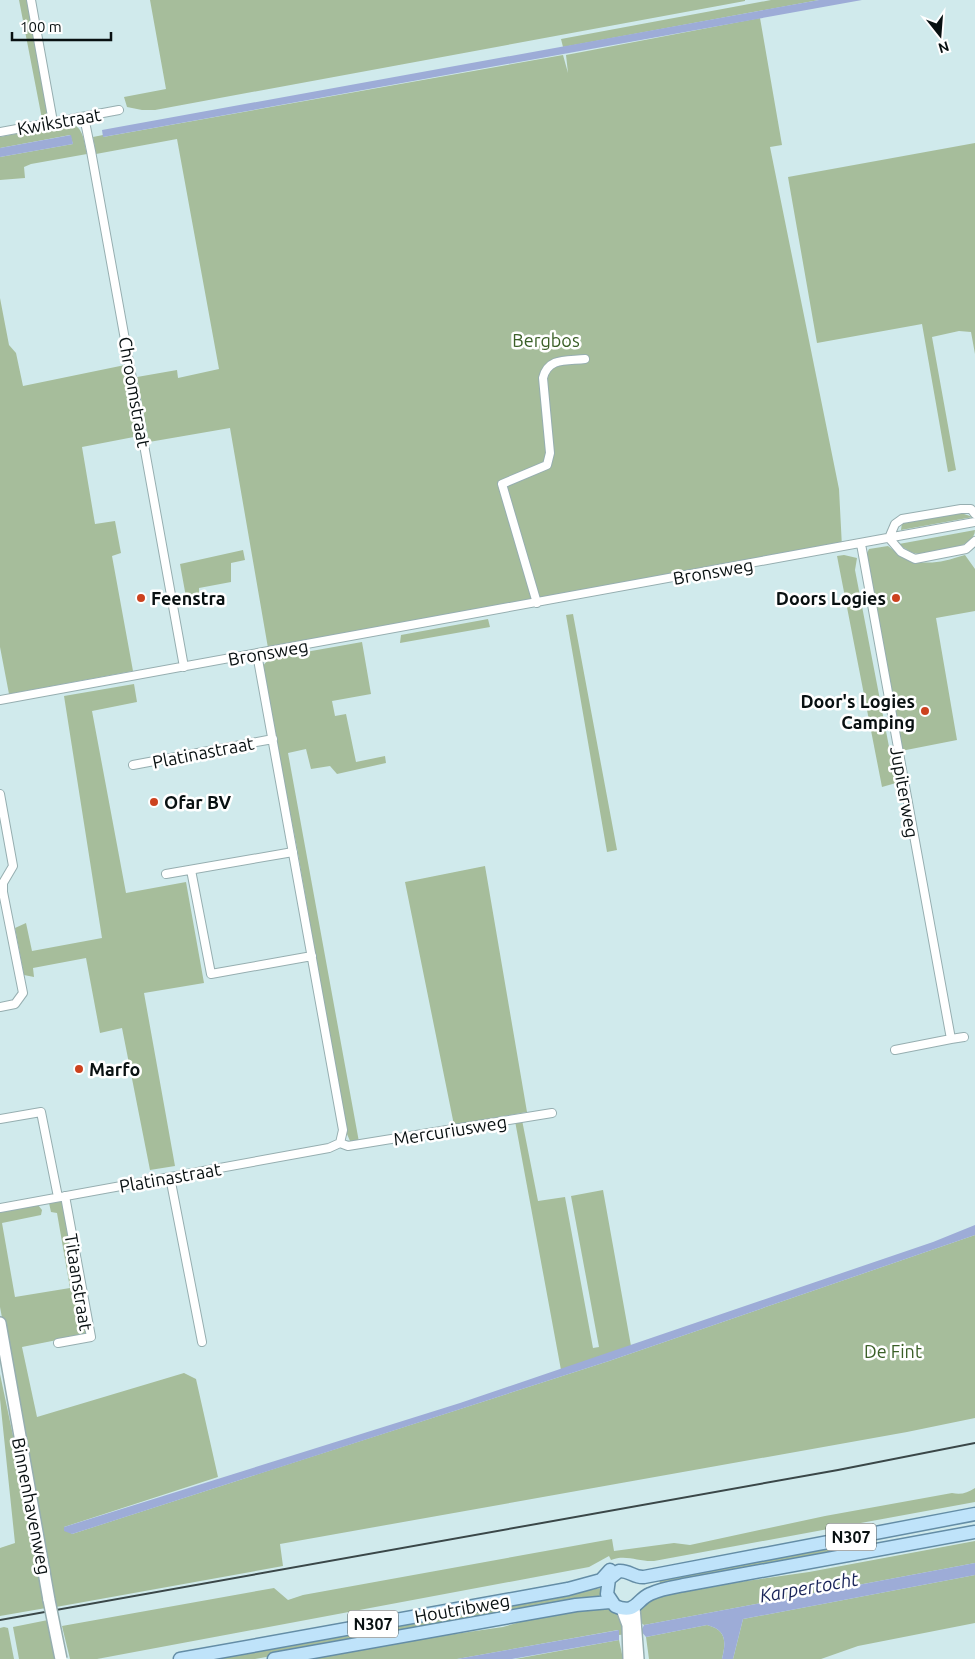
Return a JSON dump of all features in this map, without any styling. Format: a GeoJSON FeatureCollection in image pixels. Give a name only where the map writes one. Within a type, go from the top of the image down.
{"type":"FeatureCollection","features":[{"type":"Feature","properties":{"kind":"main road","name":"Binnenhavenweg"},"geometry":{"type":"LineString","coordinates":[[0,1323],[2,1348],[61,1659]]}},
{"type":"Feature","properties":{"kind":"main road","name":"N307"},"geometry":{"type":"LineString","coordinates":[[607,1578],[614,1567],[622,1565],[631,1567],[639,1575],[975,1514]]}},
{"type":"Feature","properties":{"kind":"main road","name":"Houtribweg"},"geometry":{"type":"LineString","coordinates":[[274,1659],[576,1605],[627,1601],[658,1586],[684,1585],[975,1532]]}},
{"type":"Feature","properties":{"kind":"main road"},"geometry":{"type":"LineString","coordinates":[[629,1659],[627,1601],[639,1575]]}},
{"type":"Feature","properties":{"kind":"main road","name":"Houtribweg"},"geometry":{"type":"LineString","coordinates":[[180,1659],[568,1589],[607,1578]]}},
{"type":"Feature","properties":{"kind":"main road"},"geometry":{"type":"LineString","coordinates":[[607,1578],[627,1601],[638,1659]]}},
{"type":"Feature","properties":{"kind":"street"},"geometry":{"type":"LineString","coordinates":[[31,0],[53,122]]}},
{"type":"Feature","properties":{"kind":"street","name":"Kwikstraat"},"geometry":{"type":"LineString","coordinates":[[0,132],[118,110]]}},
{"type":"Feature","properties":{"kind":"street","name":"Chroomstraat"},"geometry":{"type":"LineString","coordinates":[[84,117],[92,150],[184,667]]}},
{"type":"Feature","properties":{"kind":"street"},"geometry":{"type":"LineString","coordinates":[[537,603],[502,484],[547,465],[550,453],[544,378],[546,369],[556,361],[585,359]]}},
{"type":"Feature","properties":{"kind":"street"},"geometry":{"type":"LineString","coordinates":[[975,514],[971,509],[960,509],[902,519],[894,524],[889,538],[901,552],[915,559],[966,549],[975,541]]}},
{"type":"Feature","properties":{"kind":"street","name":"Bronsweg"},"geometry":{"type":"LineString","coordinates":[[0,700],[975,522]]}},
{"type":"Feature","properties":{"kind":"street","name":"Jupiterweg"},"geometry":{"type":"LineString","coordinates":[[860,544],[951,1040]]}},
{"type":"Feature","properties":{"kind":"street","name":"Platinastraat"},"geometry":{"type":"LineString","coordinates":[[0,1208],[329,1148],[340,1143],[343,1130],[256,654]]}},
{"type":"Feature","properties":{"kind":"street","name":"Platinastraat"},"geometry":{"type":"LineString","coordinates":[[134,765],[273,739]]}},
{"type":"Feature","properties":{"kind":"street"},"geometry":{"type":"LineString","coordinates":[[0,794],[13,866],[3,883],[3,892],[23,993],[15,1004],[0,1007]]}},
{"type":"Feature","properties":{"kind":"street"},"geometry":{"type":"LineString","coordinates":[[166,874],[293,852]]}},
{"type":"Feature","properties":{"kind":"street"},"geometry":{"type":"LineString","coordinates":[[191,870],[211,974],[312,956]]}},
{"type":"Feature","properties":{"kind":"street"},"geometry":{"type":"LineString","coordinates":[[896,1050],[964,1037]]}},
{"type":"Feature","properties":{"kind":"street","name":"Titaanstraat"},"geometry":{"type":"LineString","coordinates":[[0,1120],[42,1112],[91,1337],[58,1343]]}},
{"type":"Feature","properties":{"kind":"street","name":"Mercuriusweg"},"geometry":{"type":"LineString","coordinates":[[340,1143],[348,1146],[552,1113]]}},
{"type":"Feature","properties":{"kind":"street"},"geometry":{"type":"LineString","coordinates":[[170,1177],[202,1342]]}},
{"type":"Feature","properties":{"kind":"green space"},"geometry":{"type":"Polygon","coordinates":[[[19,0],[28,0],[49,110],[48,115],[42,119],[19,0]]]}},
{"type":"Feature","properties":{"kind":"green space"},"geometry":{"type":"Polygon","coordinates":[[[150,0],[745,1],[155,110],[142,110],[127,107],[124,97],[166,89],[150,0]]]}},
{"type":"Feature","properties":{"kind":"green space"},"geometry":{"type":"Polygon","coordinates":[[[771,0],[819,0],[563,47],[561,39],[771,0]]]}},
{"type":"Feature","properties":{"kind":"green space","name":"Bergbos"},"geometry":{"type":"Polygon","coordinates":[[[760,18],[782,145],[770,147],[839,489],[842,547],[268,648],[230,428],[149,442],[137,377],[177,370],[178,378],[219,369],[177,139],[96,154],[93,137],[103,135],[103,137],[563,55],[568,73],[566,55],[760,18]]]}},
{"type":"Feature","properties":{"kind":"green space"},"geometry":{"type":"Polygon","coordinates":[[[69,123],[78,127],[84,140],[87,154],[31,164],[24,167],[25,178],[0,180],[0,157],[73,144],[70,135],[0,148],[0,137],[69,123]]]}},
{"type":"Feature","properties":{"kind":"green space"},"geometry":{"type":"Polygon","coordinates":[[[975,143],[975,354],[971,332],[959,331],[932,337],[956,470],[948,472],[922,324],[817,343],[788,177],[975,143]]]}},
{"type":"Feature","properties":{"kind":"green space"},"geometry":{"type":"Polygon","coordinates":[[[0,298],[9,345],[16,353],[23,386],[125,365],[139,436],[82,447],[95,524],[115,521],[121,553],[112,556],[133,671],[9,694],[0,647],[0,298]]]}},
{"type":"Feature","properties":{"kind":"green space"},"geometry":{"type":"Polygon","coordinates":[[[958,512],[973,517],[901,530],[902,523],[958,512]]]}},
{"type":"Feature","properties":{"kind":"green space"},"geometry":{"type":"Polygon","coordinates":[[[975,530],[969,541],[962,546],[944,551],[917,554],[899,544],[975,530]]]}},
{"type":"Feature","properties":{"kind":"green space"},"geometry":{"type":"Polygon","coordinates":[[[888,546],[907,558],[916,561],[943,561],[965,555],[975,569],[975,611],[936,618],[957,740],[901,751],[866,555],[869,549],[888,546]]]}},
{"type":"Feature","properties":{"kind":"green space"},"geometry":{"type":"Polygon","coordinates":[[[243,550],[245,560],[231,563],[231,582],[199,588],[199,595],[186,597],[180,564],[243,550]]]}},
{"type":"Feature","properties":{"kind":"green space"},"geometry":{"type":"Polygon","coordinates":[[[844,555],[857,558],[855,570],[896,783],[882,787],[837,556],[844,555]]]}},
{"type":"Feature","properties":{"kind":"green space"},"geometry":{"type":"Polygon","coordinates":[[[573,614],[617,850],[607,852],[566,615],[573,614]]]}},
{"type":"Feature","properties":{"kind":"green space"},"geometry":{"type":"Polygon","coordinates":[[[488,619],[490,627],[400,643],[401,635],[488,619]]]}},
{"type":"Feature","properties":{"kind":"green space"},"geometry":{"type":"Polygon","coordinates":[[[362,642],[371,694],[332,701],[335,716],[346,714],[356,762],[385,756],[386,763],[337,774],[330,766],[311,769],[306,749],[288,753],[359,1142],[350,1141],[347,1134],[297,848],[262,667],[267,661],[283,656],[362,642]]]}},
{"type":"Feature","properties":{"kind":"green space"},"geometry":{"type":"Polygon","coordinates":[[[134,684],[137,702],[92,711],[126,893],[186,882],[204,983],[144,993],[175,1166],[150,1170],[122,1028],[100,1033],[86,958],[33,968],[34,977],[24,975],[15,928],[26,923],[32,951],[102,938],[64,696],[134,684]]]}},
{"type":"Feature","properties":{"kind":"green space"},"geometry":{"type":"Polygon","coordinates":[[[485,866],[527,1112],[454,1125],[405,882],[485,866]]]}},
{"type":"Feature","properties":{"kind":"green space"},"geometry":{"type":"Polygon","coordinates":[[[522,1120],[538,1201],[565,1197],[593,1348],[599,1347],[571,1196],[603,1190],[631,1346],[561,1370],[515,1121],[522,1120]]]}},
{"type":"Feature","properties":{"kind":"green space","name":"De Fint"},"geometry":{"type":"Polygon","coordinates":[[[63,1200],[87,1334],[22,1347],[37,1417],[184,1373],[196,1379],[218,1477],[64,1527],[72,1534],[609,1361],[975,1235],[975,1418],[907,1432],[280,1544],[283,1566],[56,1607],[0,1307],[0,1212],[38,1205],[42,1210],[41,1215],[2,1223],[15,1297],[70,1288],[57,1213],[51,1212],[49,1203],[63,1200]]]}},
{"type":"Feature","properties":{"kind":"green space"},"geometry":{"type":"Polygon","coordinates":[[[0,1374],[34,1535],[46,1608],[0,1616],[0,1548],[15,1543],[0,1399],[0,1374]]]}},
{"type":"Feature","properties":{"kind":"green space"},"geometry":{"type":"Polygon","coordinates":[[[975,1488],[975,1502],[654,1561],[627,1558],[611,1560],[609,1556],[589,1567],[97,1659],[70,1659],[62,1626],[274,1588],[288,1600],[303,1595],[612,1539],[614,1551],[674,1543],[690,1545],[825,1516],[952,1493],[964,1493],[975,1488]]]}},
{"type":"Feature","properties":{"kind":"green space"},"geometry":{"type":"Polygon","coordinates":[[[851,1541],[854,1550],[660,1584],[659,1577],[851,1541]]]}},
{"type":"Feature","properties":{"kind":"green space"},"geometry":{"type":"Polygon","coordinates":[[[975,1541],[975,1563],[644,1625],[636,1619],[638,1611],[656,1594],[809,1572],[975,1541]]]}},
{"type":"Feature","properties":{"kind":"green space"},"geometry":{"type":"Polygon","coordinates":[[[975,1575],[975,1623],[858,1646],[821,1659],[733,1659],[743,1619],[975,1575]]]}},
{"type":"Feature","properties":{"kind":"green space"},"geometry":{"type":"Polygon","coordinates":[[[601,1588],[603,1595],[578,1601],[255,1659],[211,1659],[601,1588]]]}},
{"type":"Feature","properties":{"kind":"green space"},"geometry":{"type":"Polygon","coordinates":[[[602,1604],[618,1611],[628,1634],[619,1635],[618,1630],[457,1659],[312,1659],[413,1640],[503,1627],[547,1614],[602,1604]]]}},
{"type":"Feature","properties":{"kind":"green space"},"geometry":{"type":"Polygon","coordinates":[[[48,1620],[55,1659],[19,1659],[13,1627],[48,1620]]]}},
{"type":"Feature","properties":{"kind":"green space"},"geometry":{"type":"Polygon","coordinates":[[[707,1625],[714,1627],[722,1633],[724,1647],[722,1659],[649,1659],[646,1637],[707,1625]]]}},
{"type":"Feature","properties":{"kind":"green space"},"geometry":{"type":"Polygon","coordinates":[[[0,1628],[8,1628],[14,1659],[0,1659],[0,1628]]]}},
{"type":"Feature","properties":{"kind":"green space"},"geometry":{"type":"Polygon","coordinates":[[[619,1640],[623,1659],[515,1659],[619,1640]]]}},
{"type":"Feature","properties":{"kind":"water"},"geometry":{"type":"Polygon","coordinates":[[[819,0],[862,0],[103,137],[102,130],[819,0]]]}},
{"type":"Feature","properties":{"kind":"water"},"geometry":{"type":"Polygon","coordinates":[[[71,135],[73,144],[0,157],[0,148],[71,135]]]}},
{"type":"Feature","properties":{"kind":"water"},"geometry":{"type":"Polygon","coordinates":[[[975,1225],[975,1235],[609,1361],[72,1534],[64,1531],[64,1527],[460,1403],[933,1242],[975,1225]]]}},
{"type":"Feature","properties":{"kind":"water"},"geometry":{"type":"Polygon","coordinates":[[[975,1563],[975,1575],[743,1619],[733,1659],[722,1659],[724,1638],[722,1633],[714,1627],[707,1625],[646,1637],[641,1631],[644,1625],[975,1563]]]}},
{"type":"Feature","properties":{"kind":"water"},"geometry":{"type":"Polygon","coordinates":[[[619,1630],[619,1640],[512,1659],[457,1659],[619,1630]]]}},
{"type":"Feature","properties":{"kind":"railway"},"geometry":{"type":"LineString","coordinates":[[0,1620],[838,1470],[975,1443]]}},
{"type":"Feature","properties":{"kind":"place","name":"Feenstra"},"geometry":{"type":"Point","coordinates":[141,598]}},
{"type":"Feature","properties":{"kind":"place","name":"Doors Logies"},"geometry":{"type":"Point","coordinates":[896,598]}},
{"type":"Feature","properties":{"kind":"place","name":"Door's Logies Camping"},"geometry":{"type":"Point","coordinates":[925,711]}},
{"type":"Feature","properties":{"kind":"place","name":"Ofar BV"},"geometry":{"type":"Point","coordinates":[154,802]}},
{"type":"Feature","properties":{"kind":"place","name":"Marfo"},"geometry":{"type":"Point","coordinates":[79,1069]}},
{"type":"Feature","properties":{"kind":"water label","name":"Karpertocht"},"geometry":{"type":"Point","coordinates":[809,1587]}}]}
